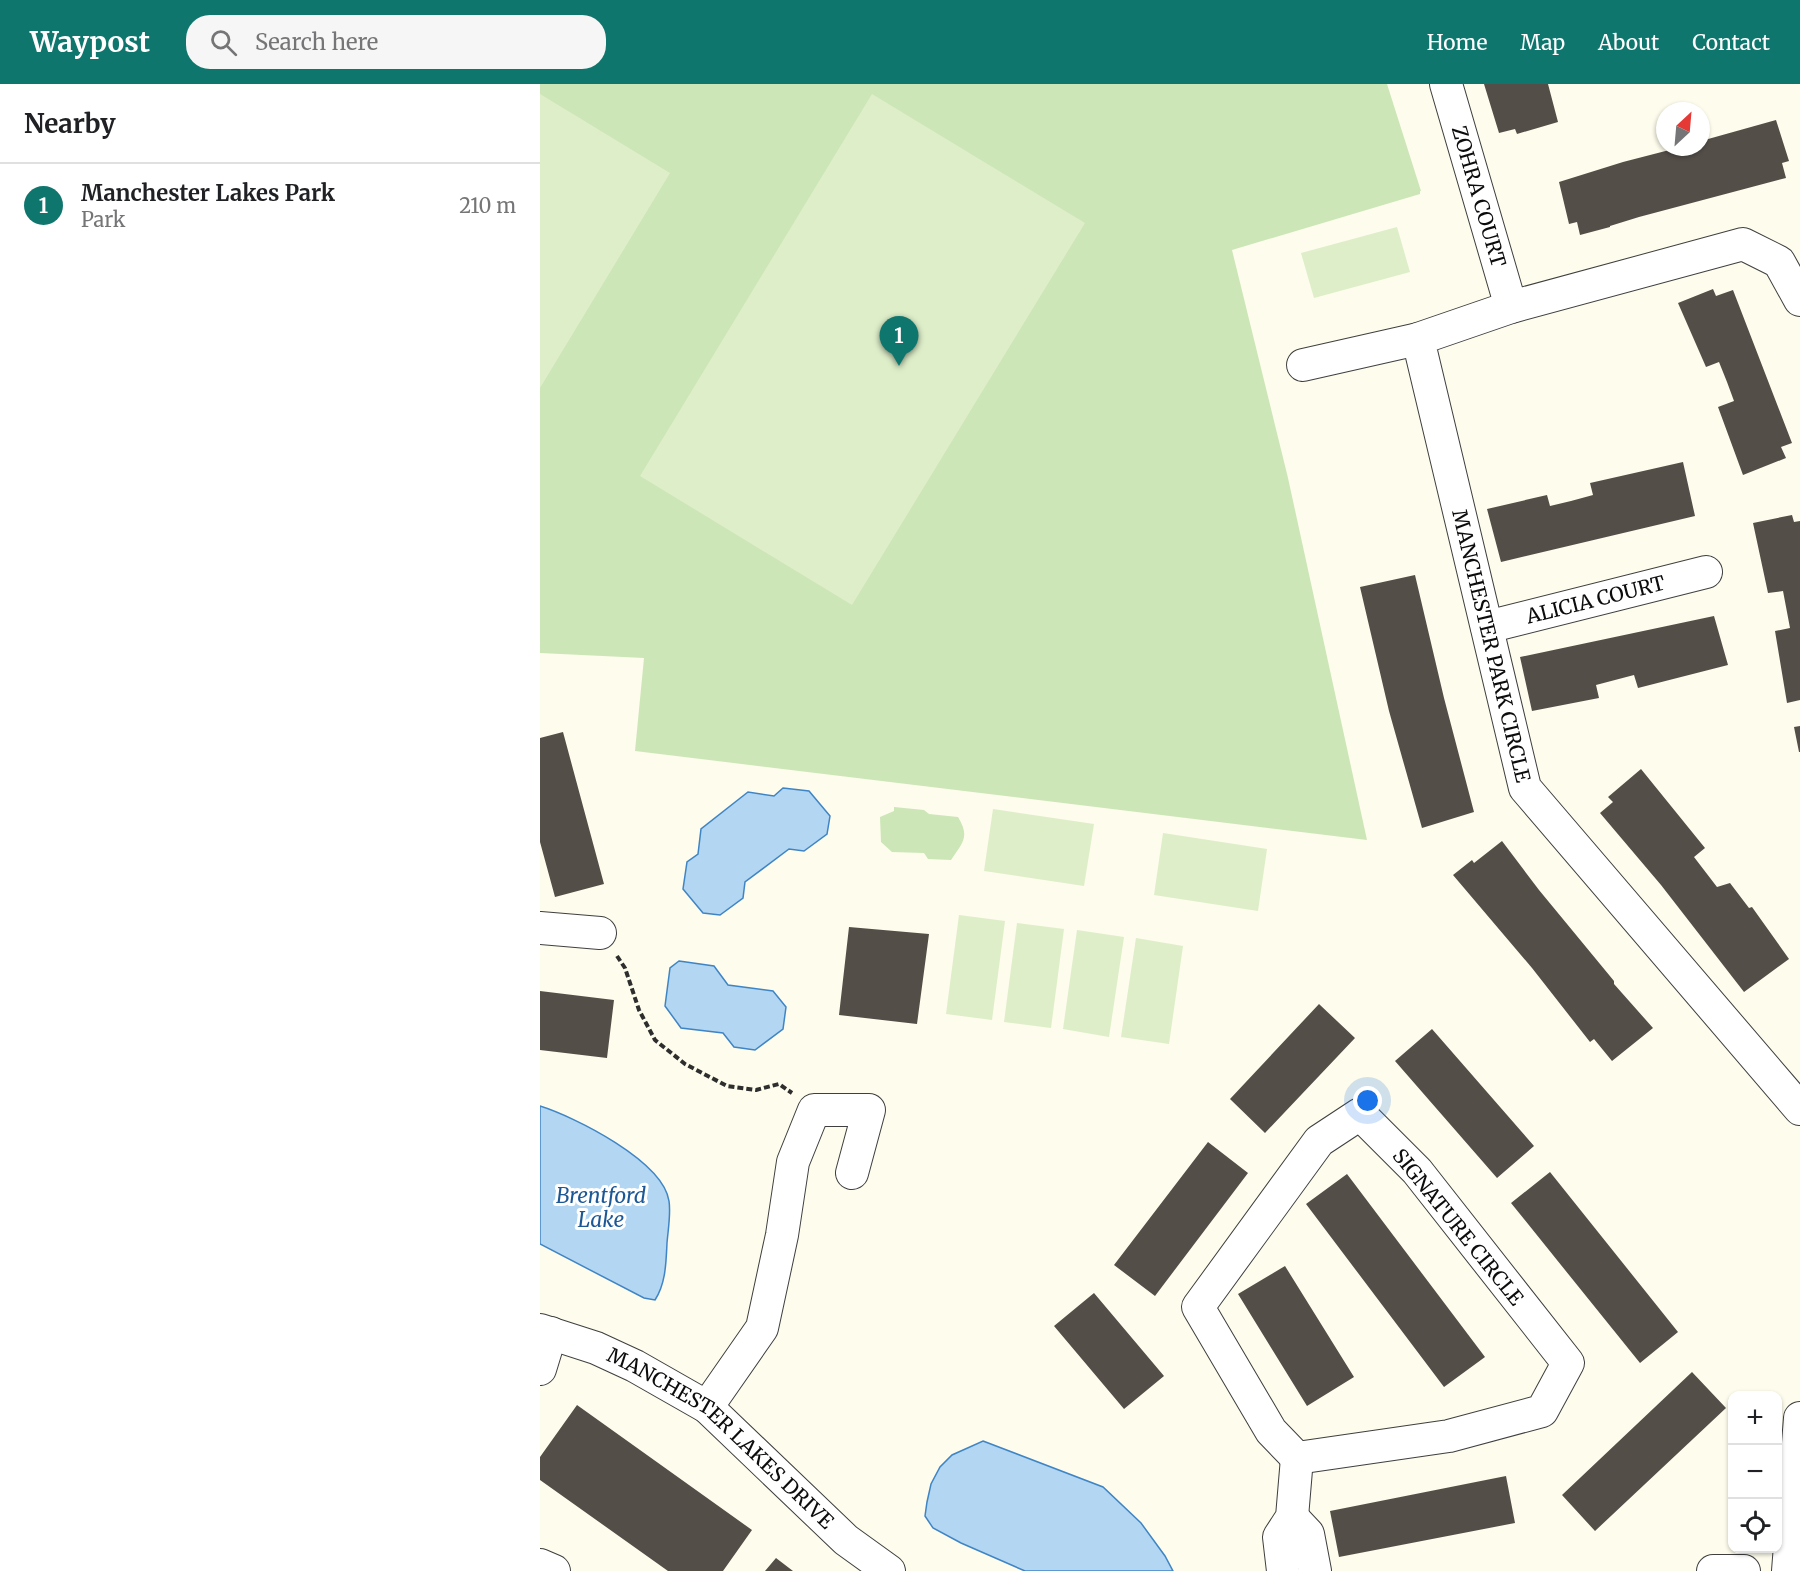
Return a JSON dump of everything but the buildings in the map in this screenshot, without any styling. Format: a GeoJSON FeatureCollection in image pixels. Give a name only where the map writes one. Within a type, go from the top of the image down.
{"type":"FeatureCollection","features":[{"type":"Feature","properties":{"kind":"street","name":"ZOHRA COURT"},"geometry":{"type":"LineString","coordinates":[[1446,84],[1511,308]]}},
{"type":"Feature","properties":{"kind":"street"},"geometry":{"type":"LineString","coordinates":[[1303,365],[1418,339],[1511,308],[1743,244],[1779,262],[1800,300]]}},
{"type":"Feature","properties":{"kind":"street","name":"MANCHESTER PARK CIRCLE"},"geometry":{"type":"LineString","coordinates":[[1418,339],[1525,788],[1800,1109]]}},
{"type":"Feature","properties":{"kind":"street","name":"ALICIA COURT"},"geometry":{"type":"LineString","coordinates":[[1487,627],[1706,572]]}},
{"type":"Feature","properties":{"kind":"street"},"geometry":{"type":"LineString","coordinates":[[540,928],[600,933]]}},
{"type":"Feature","properties":{"kind":"street"},"geometry":{"type":"LineString","coordinates":[[707,1407],[762,1328],[782,1235],[793,1162],[814,1110],[869,1110],[852,1173]]}},
{"type":"Feature","properties":{"kind":"street","name":"SIGNATURE CIRCLE"},"geometry":{"type":"LineString","coordinates":[[1360,1114],[1417,1171],[1568,1363],[1542,1411],[1449,1436],[1297,1458],[1271,1431],[1198,1307],[1319,1141],[1360,1114]]}},
{"type":"Feature","properties":{"kind":"street"},"geometry":{"type":"LineString","coordinates":[[540,1369],[545,1332]]}},
{"type":"Feature","properties":{"kind":"street","name":"MANCHESTER LAKES DRIVE"},"geometry":{"type":"LineString","coordinates":[[545,1332],[596,1348],[616,1357],[707,1407],[846,1540],[889,1571]]}},
{"type":"Feature","properties":{"kind":"street"},"geometry":{"type":"LineString","coordinates":[[1788,1571],[1800,1426]]}},
{"type":"Feature","properties":{"kind":"street"},"geometry":{"type":"LineString","coordinates":[[1283,1571],[1279,1537],[1292,1517],[1297,1458]]}},
{"type":"Feature","properties":{"kind":"street"},"geometry":{"type":"LineString","coordinates":[[1292,1517],[1308,1534],[1315,1571]]}},
{"type":"Feature","properties":{"kind":"street"},"geometry":{"type":"LineString","coordinates":[[540,1565],[554,1571]]}},
{"type":"Feature","properties":{"kind":"street"},"geometry":{"type":"LineString","coordinates":[[1713,1571],[1744,1571]]}},
{"type":"Feature","properties":{"kind":"path"},"geometry":{"type":"LineString","coordinates":[[600,933],[625,968],[639,1010],[655,1040],[685,1064],[727,1086],[756,1090],[779,1084],[814,1110]]}},
{"type":"Feature","properties":{"kind":"green space"},"geometry":{"type":"Polygon","coordinates":[[[540,84],[1387,84],[1421,191],[1420,194],[1232,250],[1288,478],[1367,840],[635,751],[644,658],[540,653],[540,84]]]}},
{"type":"Feature","properties":{"kind":"green space"},"geometry":{"type":"Polygon","coordinates":[[[540,94],[670,173],[540,388],[540,94]]]}},
{"type":"Feature","properties":{"kind":"green space"},"geometry":{"type":"Polygon","coordinates":[[[872,94],[1085,223],[852,605],[640,476],[872,94]]]}},
{"type":"Feature","properties":{"kind":"green space"},"geometry":{"type":"Polygon","coordinates":[[[1397,227],[1410,272],[1314,298],[1301,253],[1397,227]]]}},
{"type":"Feature","properties":{"kind":"green space"},"geometry":{"type":"Polygon","coordinates":[[[894,807],[958,817],[964,830],[964,839],[951,860],[928,859],[924,853],[892,852],[881,842],[880,817],[894,811],[894,807]]]}},
{"type":"Feature","properties":{"kind":"green space"},"geometry":{"type":"Polygon","coordinates":[[[993,809],[1094,824],[1084,886],[984,871],[993,809]]]}},
{"type":"Feature","properties":{"kind":"green space"},"geometry":{"type":"Polygon","coordinates":[[[1163,833],[1267,849],[1258,911],[1154,895],[1163,833]]]}},
{"type":"Feature","properties":{"kind":"green space"},"geometry":{"type":"Polygon","coordinates":[[[959,915],[1005,921],[992,1020],[946,1014],[959,915]]]}},
{"type":"Feature","properties":{"kind":"green space"},"geometry":{"type":"Polygon","coordinates":[[[1017,923],[1064,929],[1051,1028],[1004,1022],[1017,923]]]}},
{"type":"Feature","properties":{"kind":"green space"},"geometry":{"type":"Polygon","coordinates":[[[1077,930],[1124,937],[1109,1037],[1063,1029],[1077,930]]]}},
{"type":"Feature","properties":{"kind":"green space"},"geometry":{"type":"Polygon","coordinates":[[[1136,938],[1183,946],[1169,1044],[1121,1037],[1136,938]]]}},
{"type":"Feature","properties":{"kind":"water"},"geometry":{"type":"Polygon","coordinates":[[[783,788],[809,791],[830,816],[827,834],[804,851],[789,849],[745,882],[743,898],[720,915],[703,913],[683,889],[687,862],[698,854],[701,829],[748,792],[774,796],[783,788]]]}},
{"type":"Feature","properties":{"kind":"water"},"geometry":{"type":"Polygon","coordinates":[[[679,961],[714,966],[728,985],[773,991],[786,1007],[783,1029],[755,1050],[734,1047],[723,1033],[681,1028],[665,1006],[670,968],[679,961]]]}},
{"type":"Feature","properties":{"kind":"water","name":"Brentford Lake"},"geometry":{"type":"Polygon","coordinates":[[[540,1106],[595,1130],[635,1156],[663,1186],[670,1211],[665,1272],[655,1300],[644,1298],[540,1244],[540,1106]]]}},
{"type":"Feature","properties":{"kind":"water"},"geometry":{"type":"Polygon","coordinates":[[[983,1441],[1103,1487],[1141,1523],[1173,1571],[1025,1571],[933,1528],[925,1516],[931,1484],[940,1467],[952,1455],[983,1441]]]}},
{"type":"Feature","properties":{"kind":"place","name":"Manchester Lakes Park"},"geometry":{"type":"Point","coordinates":[899,366]}}]}
